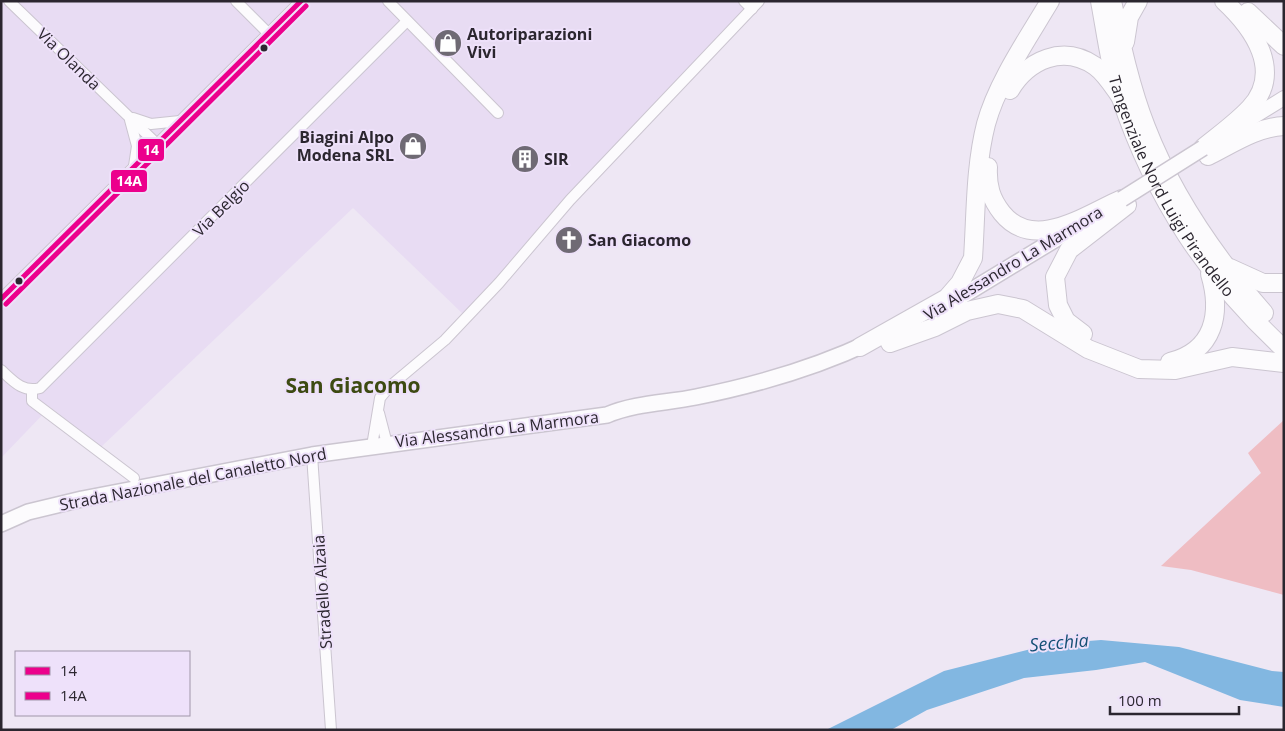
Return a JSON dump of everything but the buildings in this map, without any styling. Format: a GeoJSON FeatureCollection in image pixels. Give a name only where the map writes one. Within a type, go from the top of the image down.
{"type":"FeatureCollection","features":[{"type":"Feature","properties":{"kind":"highway"},"geometry":{"type":"LineString","coordinates":[[860,347],[947,298],[960,283],[968,269],[973,258],[979,161],[986,122],[1010,71],[1050,1]]}},
{"type":"Feature","properties":{"kind":"highway","name":"Tangenziale Nord Luigi Pirandello"},"geometry":{"type":"LineString","coordinates":[[1100,1],[1120,96],[1144,160],[1168,206],[1214,264],[1284,334]]}},
{"type":"Feature","properties":{"kind":"highway","name":"Tangenziale Nord Luigi Pirandello"},"geometry":{"type":"LineString","coordinates":[[1112,1],[1125,60],[1139,107],[1157,153],[1195,225],[1224,288],[1284,349]]}},
{"type":"Feature","properties":{"kind":"highway"},"geometry":{"type":"LineString","coordinates":[[1125,60],[1127,26],[1138,1]]}},
{"type":"Feature","properties":{"kind":"highway"},"geometry":{"type":"LineString","coordinates":[[1206,152],[1250,107],[1258,96],[1265,73],[1264,55],[1253,34],[1224,1]]}},
{"type":"Feature","properties":{"kind":"highway"},"geometry":{"type":"LineString","coordinates":[[1239,1],[1284,46]]}},
{"type":"Feature","properties":{"kind":"highway"},"geometry":{"type":"LineString","coordinates":[[1120,96],[1097,68],[1084,59],[1068,55],[1051,57],[1027,68],[1017,78],[1002,106],[988,151],[987,182],[992,201],[1006,218],[1018,226],[1032,231],[1046,232],[1060,228],[1124,202]]}},
{"type":"Feature","properties":{"kind":"highway"},"geometry":{"type":"LineString","coordinates":[[1206,152],[1269,127],[1284,126]]}},
{"type":"Feature","properties":{"kind":"highway"},"geometry":{"type":"LineString","coordinates":[[1124,202],[1069,250],[1055,277],[1058,305],[1066,321],[1083,334],[1107,348],[1148,362],[1166,363],[1183,358],[1196,350],[1208,337],[1214,323],[1214,264],[1263,284],[1284,283]]}},
{"type":"Feature","properties":{"kind":"highway"},"geometry":{"type":"LineString","coordinates":[[890,343],[935,327],[967,312],[998,304],[1023,308],[1088,348],[1112,360],[1139,369],[1175,370],[1232,357],[1284,363]]}},
{"type":"Feature","properties":{"kind":"main road","name":"Via Alessandro La Marmora"},"geometry":{"type":"LineString","coordinates":[[1206,152],[1284,98]]}},
{"type":"Feature","properties":{"kind":"main road","name":"Via Alessandro La Marmora"},"geometry":{"type":"LineString","coordinates":[[607,415],[622,408],[696,397],[748,385],[791,373],[860,347],[953,302],[1284,108]]}},
{"type":"Feature","properties":{"kind":"main road","name":"Via Alessandro La Marmora"},"geometry":{"type":"LineString","coordinates":[[380,445],[607,415],[624,418],[696,406],[795,380],[890,343],[958,309],[1124,202]]}},
{"type":"Feature","properties":{"kind":"main road","name":"Strada Nazionale del Canaletto Nord"},"geometry":{"type":"LineString","coordinates":[[1,524],[28,512],[73,502],[312,455],[380,445]]}},
{"type":"Feature","properties":{"kind":"street","name":"Via Olanda"},"geometry":{"type":"LineString","coordinates":[[9,1],[157,144]]}},
{"type":"Feature","properties":{"kind":"street"},"geometry":{"type":"LineString","coordinates":[[236,1],[268,33]]}},
{"type":"Feature","properties":{"kind":"street"},"geometry":{"type":"LineString","coordinates":[[1,299],[301,1]]}},
{"type":"Feature","properties":{"kind":"street"},"geometry":{"type":"LineString","coordinates":[[388,1],[498,113]]}},
{"type":"Feature","properties":{"kind":"street"},"geometry":{"type":"LineString","coordinates":[[380,445],[378,410],[380,398],[389,387],[445,340],[499,283],[570,200],[752,4]]}},
{"type":"Feature","properties":{"kind":"street","name":"Via Belgio"},"geometry":{"type":"LineString","coordinates":[[32,391],[40,388],[407,21]]}},
{"type":"Feature","properties":{"kind":"street","name":"Via Olanda"},"geometry":{"type":"LineString","coordinates":[[129,117],[151,124],[180,120]]}},
{"type":"Feature","properties":{"kind":"street"},"geometry":{"type":"LineString","coordinates":[[129,117],[137,146],[134,166]]}},
{"type":"Feature","properties":{"kind":"street"},"geometry":{"type":"LineString","coordinates":[[1,370],[23,389],[32,391],[32,401],[134,478]]}},
{"type":"Feature","properties":{"kind":"street"},"geometry":{"type":"LineString","coordinates":[[378,410],[380,445]]}},
{"type":"Feature","properties":{"kind":"street","name":"Stradello Alzaia"},"geometry":{"type":"LineString","coordinates":[[312,455],[331,730]]}},
{"type":"Feature","properties":{"kind":"shaded area"},"geometry":{"type":"Polygon","coordinates":[[[1,1],[753,1],[567,198],[464,315],[353,208],[101,447],[50,407],[1,458],[1,1]]]}},
{"type":"Feature","properties":{"kind":"shaded area"},"geometry":{"type":"Polygon","coordinates":[[[1284,420],[1284,595],[1191,570],[1161,566],[1261,473],[1248,453],[1284,420]]]}},
{"type":"Feature","properties":{"kind":"water"},"geometry":{"type":"Polygon","coordinates":[[[1101,640],[1179,647],[1272,671],[1284,672],[1284,707],[1240,700],[1145,662],[1096,670],[1024,678],[927,710],[891,730],[826,730],[944,671],[1051,644],[1101,640]]]}},
{"type":"Feature","properties":{"kind":"transit line","name":"14"},"geometry":{"type":"LineString","coordinates":[[1,299],[301,1]]}},
{"type":"Feature","properties":{"kind":"transit line","name":"14A"},"geometry":{"type":"LineString","coordinates":[[6,304],[306,6]]}},
{"type":"Feature","properties":{"kind":"place","name":"Autoriparazioni Vivi"},"geometry":{"type":"Point","coordinates":[448,43]}},
{"type":"Feature","properties":{"kind":"place","name":"Biagini Alpo Modena SRL"},"geometry":{"type":"Point","coordinates":[413,146]}},
{"type":"Feature","properties":{"kind":"place","name":"SIR"},"geometry":{"type":"Point","coordinates":[525,159]}},
{"type":"Feature","properties":{"kind":"place","name":"San Giacomo"},"geometry":{"type":"Point","coordinates":[569,240]}},
{"type":"Feature","properties":{"kind":"district","name":"San Giacomo"},"geometry":{"type":"Point","coordinates":[353,386]}},
{"type":"Feature","properties":{"kind":"water label","name":"Secchia"},"geometry":{"type":"Point","coordinates":[1059,643]}}]}
